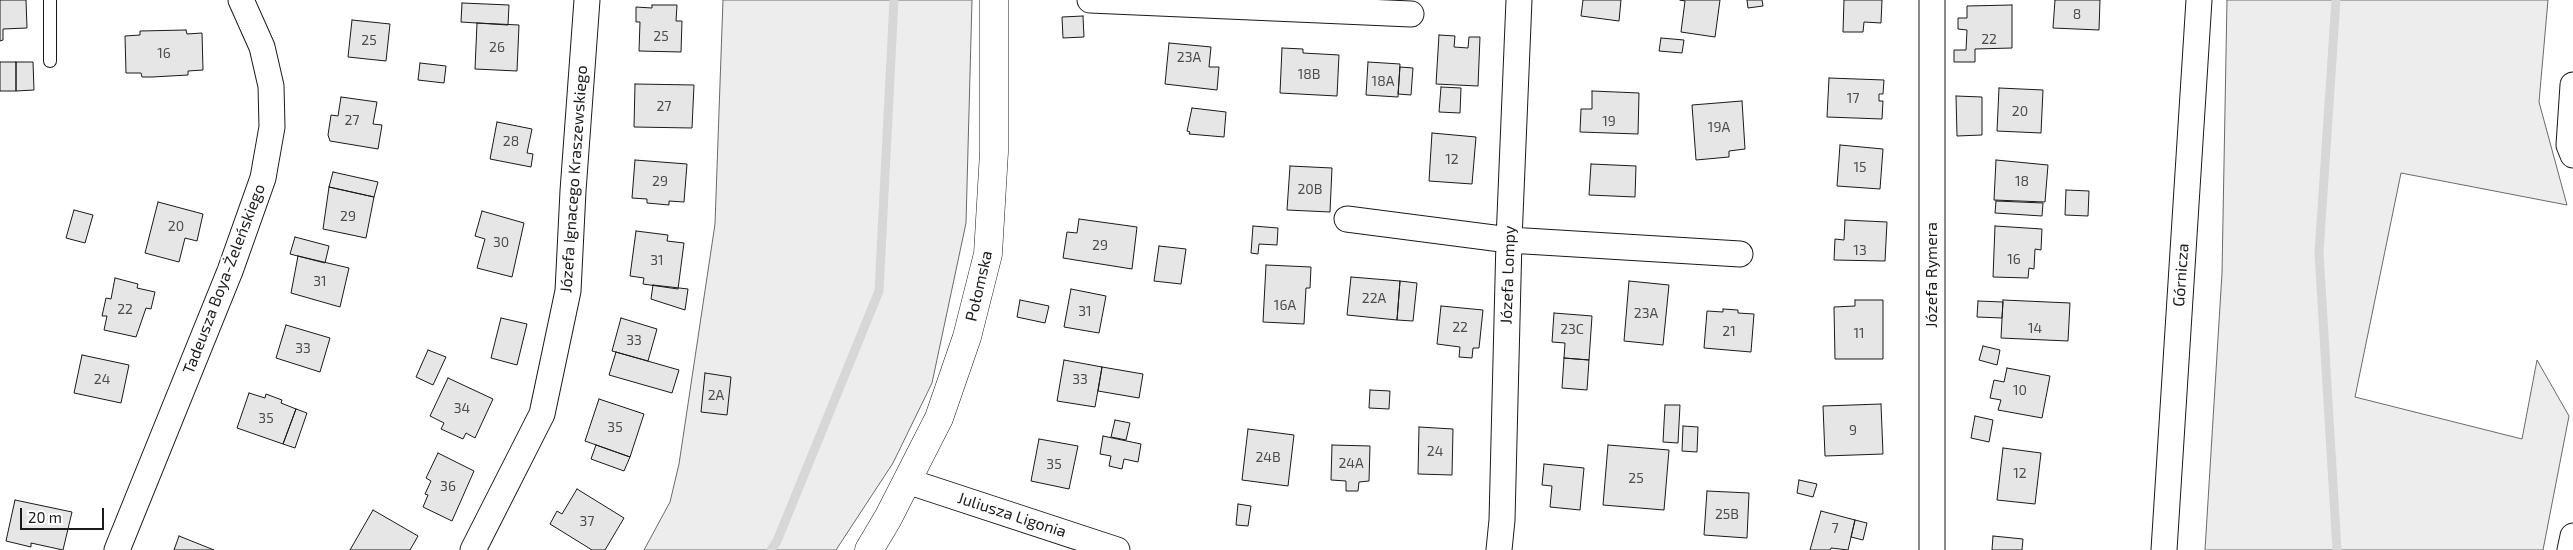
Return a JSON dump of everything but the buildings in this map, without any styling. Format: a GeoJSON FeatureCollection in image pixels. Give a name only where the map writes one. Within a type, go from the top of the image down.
{"type":"FeatureCollection","features":[{"type":"Feature","properties":{"kind":"street","name":"Tadeusza Boya-Żeleńskiego"},"geometry":{"type":"LineString","coordinates":[[117,550],[230,271],[263,178],[272,127],[271,86],[262,47],[241,0]]}},
{"type":"Feature","properties":{"kind":"street","name":"Józefa Ignacego Kraszewskiego"},"geometry":{"type":"LineString","coordinates":[[473,550],[542,414],[568,291],[572,191],[587,0]]}},
{"type":"Feature","properties":{"kind":"street","name":"Połomska"},"geometry":{"type":"LineString","coordinates":[[869,550],[939,418],[967,337],[988,254],[994,152],[994,0]]}},
{"type":"Feature","properties":{"kind":"street"},"geometry":{"type":"LineString","coordinates":[[1090,0],[1411,14]]}},
{"type":"Feature","properties":{"kind":"street","name":"Józefa Lompy"},"geometry":{"type":"LineString","coordinates":[[1499,550],[1502,520],[1509,240],[1519,0]]}},
{"type":"Feature","properties":{"kind":"street","name":"Józefa Rymera"},"geometry":{"type":"LineString","coordinates":[[1932,0],[1932,550]]}},
{"type":"Feature","properties":{"kind":"street","name":"Górnicza"},"geometry":{"type":"LineString","coordinates":[[2164,550],[2199,0]]}},
{"type":"Feature","properties":{"kind":"street"},"geometry":{"type":"LineString","coordinates":[[2573,85],[2569,145],[2573,154]]}},
{"type":"Feature","properties":{"kind":"street"},"geometry":{"type":"LineString","coordinates":[[1347,219],[1509,240],[1740,254]]}},
{"type":"Feature","properties":{"kind":"street","name":"Juliusza Ligonia"},"geometry":{"type":"LineString","coordinates":[[907,481],[1117,550]]}},
{"type":"Feature","properties":{"kind":"street"},"geometry":{"type":"LineString","coordinates":[[2570,550],[2573,536]]}},
{"type":"Feature","properties":{"kind":"lane"},"geometry":{"type":"LineString","coordinates":[[50,0],[50,61]]}},
{"type":"Feature","properties":{"kind":"shaded area"},"geometry":{"type":"Polygon","coordinates":[[[723,0],[972,0],[966,223],[932,383],[893,463],[836,550],[644,550],[670,502],[679,464],[715,224],[723,0]]]}},
{"type":"Feature","properties":{"kind":"shaded area"},"geometry":{"type":"Polygon","coordinates":[[[2227,0],[2548,0],[2539,102],[2567,205],[2401,173],[2355,397],[2522,439],[2537,360],[2569,416],[2543,550],[2205,550],[2222,273],[2227,0]]]}},
{"type":"Feature","properties":{"kind":"waterway"},"geometry":{"type":"LineString","coordinates":[[771,550],[777,541],[879,291],[894,0]]}},
{"type":"Feature","properties":{"kind":"waterway"},"geometry":{"type":"LineString","coordinates":[[2336,0],[2319,253],[2337,550]]}}]}
